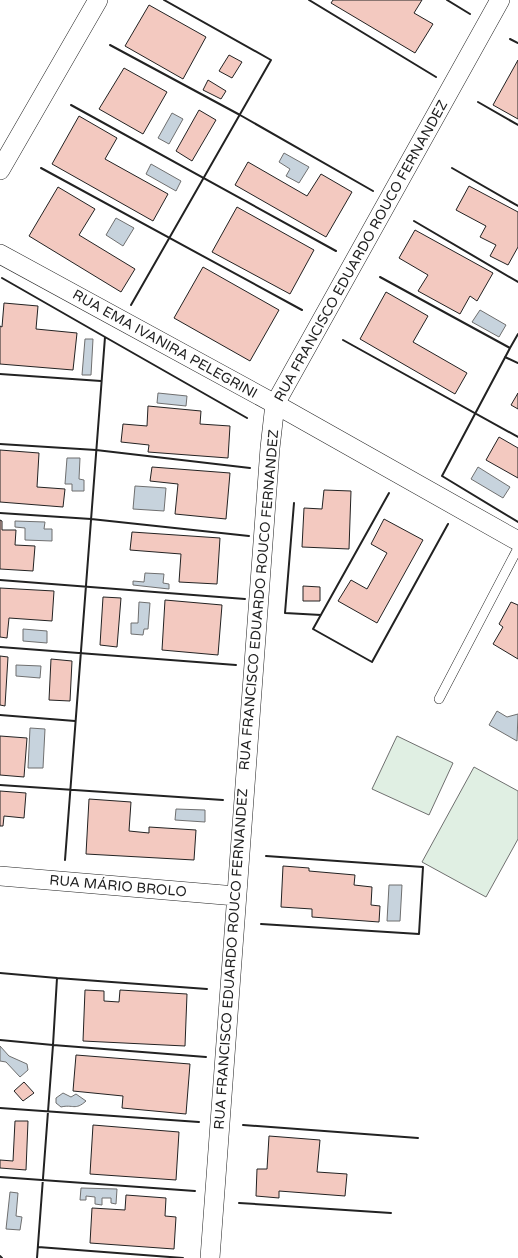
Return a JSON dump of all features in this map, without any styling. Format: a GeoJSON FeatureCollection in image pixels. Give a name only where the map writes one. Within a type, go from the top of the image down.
{"type":"FeatureCollection","features":[{"type":"Feature","properties":{"kind":"street"},"geometry":{"type":"LineString","coordinates":[[0,170],[98,0]]}},
{"type":"Feature","properties":{"kind":"street","name":"RUA FRANCISCO EDUARDO ROUCO FERNANDEZ"},"geometry":{"type":"LineString","coordinates":[[210,1258],[270,448],[275,404],[500,0]]}},
{"type":"Feature","properties":{"kind":"street","name":"RUA EMA IVANIRA PELEGRINI"},"geometry":{"type":"LineString","coordinates":[[0,254],[275,404],[518,541]]}},
{"type":"Feature","properties":{"kind":"street","name":"RUA MÁRIO BROLO"},"geometry":{"type":"LineString","coordinates":[[0,876],[236,896]]}},
{"type":"Feature","properties":{"kind":"lane"},"geometry":{"type":"LineString","coordinates":[[439,699],[518,548]]}},
{"type":"Feature","properties":{"kind":"green space"},"geometry":{"type":"Polygon","coordinates":[[[397,736],[453,763],[429,815],[372,789],[397,736]]]}},
{"type":"Feature","properties":{"kind":"green space"},"geometry":{"type":"Polygon","coordinates":[[[474,767],[518,791],[518,839],[486,897],[422,862],[474,767]]]}},
{"type":"Feature","properties":{"kind":"shaded area"},"geometry":{"type":"Polygon","coordinates":[[[172,113],[183,119],[169,144],[158,138],[172,113]]]}},
{"type":"Feature","properties":{"kind":"shaded area"},"geometry":{"type":"Polygon","coordinates":[[[284,153],[309,167],[299,183],[286,176],[290,169],[279,162],[284,153]]]}},
{"type":"Feature","properties":{"kind":"shaded area"},"geometry":{"type":"Polygon","coordinates":[[[151,164],[181,181],[176,191],[146,174],[151,164]]]}},
{"type":"Feature","properties":{"kind":"shaded area"},"geometry":{"type":"Polygon","coordinates":[[[116,218],[134,228],[123,246],[106,235],[116,218]]]}},
{"type":"Feature","properties":{"kind":"shaded area"},"geometry":{"type":"Polygon","coordinates":[[[480,310],[506,325],[499,337],[472,322],[480,310]]]}},
{"type":"Feature","properties":{"kind":"shaded area"},"geometry":{"type":"Polygon","coordinates":[[[85,339],[93,339],[91,375],[82,375],[85,339]]]}},
{"type":"Feature","properties":{"kind":"shaded area"},"geometry":{"type":"Polygon","coordinates":[[[158,393],[187,396],[186,406],[157,403],[158,393]]]}},
{"type":"Feature","properties":{"kind":"shaded area"},"geometry":{"type":"Polygon","coordinates":[[[67,458],[80,458],[79,479],[84,480],[84,491],[72,491],[72,484],[65,484],[67,458]]]}},
{"type":"Feature","properties":{"kind":"shaded area"},"geometry":{"type":"Polygon","coordinates":[[[478,467],[510,487],[503,498],[471,479],[478,467]]]}},
{"type":"Feature","properties":{"kind":"shaded area"},"geometry":{"type":"Polygon","coordinates":[[[135,486],[166,488],[164,511],[133,509],[135,486]]]}},
{"type":"Feature","properties":{"kind":"shaded area"},"geometry":{"type":"Polygon","coordinates":[[[15,521],[45,522],[44,529],[52,529],[52,541],[25,540],[25,528],[15,527],[15,521]]]}},
{"type":"Feature","properties":{"kind":"shaded area"},"geometry":{"type":"Polygon","coordinates":[[[145,573],[164,574],[163,583],[169,584],[169,589],[133,585],[133,581],[144,582],[145,573]]]}},
{"type":"Feature","properties":{"kind":"shaded area"},"geometry":{"type":"Polygon","coordinates":[[[139,602],[150,603],[148,629],[144,629],[143,635],[131,634],[131,623],[138,623],[139,602]]]}},
{"type":"Feature","properties":{"kind":"shaded area"},"geometry":{"type":"Polygon","coordinates":[[[23,629],[47,631],[47,643],[23,641],[23,629]]]}},
{"type":"Feature","properties":{"kind":"shaded area"},"geometry":{"type":"Polygon","coordinates":[[[16,665],[41,666],[40,678],[16,676],[16,665]]]}},
{"type":"Feature","properties":{"kind":"shaded area"},"geometry":{"type":"Polygon","coordinates":[[[497,711],[507,717],[518,714],[517,741],[489,725],[497,711]]]}},
{"type":"Feature","properties":{"kind":"shaded area"},"geometry":{"type":"Polygon","coordinates":[[[30,728],[45,729],[43,768],[28,768],[30,728]]]}},
{"type":"Feature","properties":{"kind":"shaded area"},"geometry":{"type":"Polygon","coordinates":[[[176,809],[205,810],[205,822],[175,820],[176,809]]]}},
{"type":"Feature","properties":{"kind":"shaded area"},"geometry":{"type":"Polygon","coordinates":[[[389,885],[402,885],[400,921],[387,921],[389,885]]]}},
{"type":"Feature","properties":{"kind":"shaded area"},"geometry":{"type":"Polygon","coordinates":[[[0,1046],[9,1056],[27,1064],[28,1070],[20,1077],[6,1062],[0,1061],[0,1046]]]}},
{"type":"Feature","properties":{"kind":"shaded area"},"geometry":{"type":"Polygon","coordinates":[[[63,1093],[71,1097],[76,1094],[86,1101],[76,1107],[61,1107],[56,1103],[56,1098],[63,1093]]]}},
{"type":"Feature","properties":{"kind":"shaded area"},"geometry":{"type":"Polygon","coordinates":[[[81,1188],[117,1189],[116,1204],[111,1203],[111,1198],[102,1198],[102,1205],[95,1204],[95,1197],[86,1196],[86,1200],[80,1200],[81,1188]]]}},
{"type":"Feature","properties":{"kind":"shaded area"},"geometry":{"type":"Polygon","coordinates":[[[10,1192],[18,1193],[16,1216],[22,1217],[20,1230],[6,1229],[10,1192]]]}},
{"type":"Feature","properties":{"kind":"building"},"geometry":{"type":"Polygon","coordinates":[[[333,0],[422,0],[414,13],[433,24],[415,53],[331,3],[333,0]]]}},
{"type":"Feature","properties":{"kind":"building"},"geometry":{"type":"Polygon","coordinates":[[[149,5],[206,37],[183,79],[125,46],[149,5]]]}},
{"type":"Feature","properties":{"kind":"building"},"geometry":{"type":"Polygon","coordinates":[[[229,55],[242,62],[232,78],[219,71],[229,55]]]}},
{"type":"Feature","properties":{"kind":"building"},"geometry":{"type":"Polygon","coordinates":[[[518,60],[518,119],[493,105],[518,60]]]}},
{"type":"Feature","properties":{"kind":"building"},"geometry":{"type":"Polygon","coordinates":[[[124,68],[167,92],[143,134],[99,109],[124,68]]]}},
{"type":"Feature","properties":{"kind":"building"},"geometry":{"type":"Polygon","coordinates":[[[208,80],[226,91],[221,99],[203,90],[208,80]]]}},
{"type":"Feature","properties":{"kind":"building"},"geometry":{"type":"Polygon","coordinates":[[[199,110],[216,120],[192,161],[176,151],[199,110]]]}},
{"type":"Feature","properties":{"kind":"building"},"geometry":{"type":"Polygon","coordinates":[[[79,116],[117,138],[105,159],[168,194],[153,221],[52,164],[79,116]]]}},
{"type":"Feature","properties":{"kind":"building"},"geometry":{"type":"Polygon","coordinates":[[[248,162],[307,196],[321,174],[352,192],[326,237],[235,185],[248,162]]]}},
{"type":"Feature","properties":{"kind":"building"},"geometry":{"type":"Polygon","coordinates":[[[469,186],[518,212],[518,247],[508,265],[490,256],[496,245],[480,237],[486,226],[456,210],[469,186]]]}},
{"type":"Feature","properties":{"kind":"building"},"geometry":{"type":"Polygon","coordinates":[[[58,187],[95,209],[79,235],[135,269],[121,292],[29,236],[58,187]]]}},
{"type":"Feature","properties":{"kind":"building"},"geometry":{"type":"Polygon","coordinates":[[[237,207],[314,250],[290,294],[212,252],[237,207]]]}},
{"type":"Feature","properties":{"kind":"building"},"geometry":{"type":"Polygon","coordinates":[[[415,230],[493,273],[477,301],[470,296],[460,314],[418,291],[428,275],[399,258],[415,230]]]}},
{"type":"Feature","properties":{"kind":"building"},"geometry":{"type":"Polygon","coordinates":[[[203,267],[279,310],[250,361],[174,318],[203,267]]]}},
{"type":"Feature","properties":{"kind":"building"},"geometry":{"type":"Polygon","coordinates":[[[386,292],[428,316],[413,342],[467,373],[455,394],[360,339],[386,292]]]}},
{"type":"Feature","properties":{"kind":"building"},"geometry":{"type":"Polygon","coordinates":[[[4,303],[38,306],[36,329],[77,333],[73,370],[0,364],[0,326],[2,327],[4,303]]]}},
{"type":"Feature","properties":{"kind":"building"},"geometry":{"type":"Polygon","coordinates":[[[518,393],[518,409],[511,405],[518,393]]]}},
{"type":"Feature","properties":{"kind":"building"},"geometry":{"type":"Polygon","coordinates":[[[148,406],[201,411],[200,424],[230,426],[228,458],[148,452],[149,445],[121,442],[123,424],[147,426],[148,406]]]}},
{"type":"Feature","properties":{"kind":"building"},"geometry":{"type":"Polygon","coordinates":[[[499,437],[518,448],[518,478],[486,460],[499,437]]]}},
{"type":"Feature","properties":{"kind":"building"},"geometry":{"type":"Polygon","coordinates":[[[0,450],[39,453],[37,487],[65,489],[63,507],[0,502],[0,450]]]}},
{"type":"Feature","properties":{"kind":"building"},"geometry":{"type":"Polygon","coordinates":[[[152,467],[230,473],[226,519],[175,514],[178,484],[150,481],[152,467]]]}},
{"type":"Feature","properties":{"kind":"building"},"geometry":{"type":"Polygon","coordinates":[[[324,490],[351,491],[349,549],[302,547],[304,508],[322,509],[324,490]]]}},
{"type":"Feature","properties":{"kind":"building"},"geometry":{"type":"Polygon","coordinates":[[[384,519],[423,540],[377,623],[338,601],[351,580],[367,589],[387,553],[371,544],[384,519]]]}},
{"type":"Feature","properties":{"kind":"building"},"geometry":{"type":"Polygon","coordinates":[[[0,520],[2,521],[2,530],[16,530],[15,545],[35,546],[33,571],[0,569],[0,520]]]}},
{"type":"Feature","properties":{"kind":"building"},"geometry":{"type":"Polygon","coordinates":[[[132,532],[220,538],[217,584],[179,582],[181,554],[130,550],[132,532]]]}},
{"type":"Feature","properties":{"kind":"building"},"geometry":{"type":"Polygon","coordinates":[[[303,586],[320,587],[320,601],[303,601],[303,586]]]}},
{"type":"Feature","properties":{"kind":"building"},"geometry":{"type":"Polygon","coordinates":[[[0,588],[54,591],[52,621],[9,618],[7,638],[0,637],[0,588]]]}},
{"type":"Feature","properties":{"kind":"building"},"geometry":{"type":"Polygon","coordinates":[[[103,597],[121,598],[117,647],[100,645],[103,597]]]}},
{"type":"Feature","properties":{"kind":"building"},"geometry":{"type":"Polygon","coordinates":[[[165,600],[222,605],[218,655],[162,650],[165,600]]]}},
{"type":"Feature","properties":{"kind":"building"},"geometry":{"type":"Polygon","coordinates":[[[511,602],[518,605],[518,659],[493,644],[503,627],[499,624],[511,602]]]}},
{"type":"Feature","properties":{"kind":"building"},"geometry":{"type":"Polygon","coordinates":[[[0,656],[8,657],[5,706],[0,705],[0,656]]]}},
{"type":"Feature","properties":{"kind":"building"},"geometry":{"type":"Polygon","coordinates":[[[51,659],[72,661],[70,701],[49,700],[51,659]]]}},
{"type":"Feature","properties":{"kind":"building"},"geometry":{"type":"Polygon","coordinates":[[[0,736],[27,738],[24,777],[0,775],[0,736]]]}},
{"type":"Feature","properties":{"kind":"building"},"geometry":{"type":"Polygon","coordinates":[[[0,791],[26,793],[24,818],[4,816],[3,826],[0,826],[0,791]]]}},
{"type":"Feature","properties":{"kind":"building"},"geometry":{"type":"Polygon","coordinates":[[[89,799],[131,802],[129,831],[149,833],[149,827],[196,830],[194,860],[86,854],[89,799]]]}},
{"type":"Feature","properties":{"kind":"building"},"geometry":{"type":"Polygon","coordinates":[[[283,866],[309,868],[309,871],[355,875],[354,885],[372,887],[371,905],[380,906],[379,922],[312,917],[312,909],[281,907],[283,866]]]}},
{"type":"Feature","properties":{"kind":"building"},"geometry":{"type":"Polygon","coordinates":[[[85,990],[104,991],[104,1001],[119,1002],[120,990],[187,994],[185,1046],[83,1041],[85,990]]]}},
{"type":"Feature","properties":{"kind":"building"},"geometry":{"type":"Polygon","coordinates":[[[76,1055],[190,1064],[186,1114],[122,1108],[123,1096],[73,1091],[76,1055]]]}},
{"type":"Feature","properties":{"kind":"building"},"geometry":{"type":"Polygon","coordinates":[[[24,1082],[34,1093],[23,1101],[14,1091],[24,1082]]]}},
{"type":"Feature","properties":{"kind":"building"},"geometry":{"type":"Polygon","coordinates":[[[15,1121],[28,1121],[26,1170],[0,1168],[0,1160],[13,1161],[15,1121]]]}},
{"type":"Feature","properties":{"kind":"building"},"geometry":{"type":"Polygon","coordinates":[[[93,1125],[179,1132],[176,1180],[90,1174],[93,1125]]]}},
{"type":"Feature","properties":{"kind":"building"},"geometry":{"type":"Polygon","coordinates":[[[269,1136],[320,1140],[317,1172],[347,1174],[345,1196],[279,1191],[279,1198],[256,1196],[257,1169],[267,1169],[269,1136]]]}},
{"type":"Feature","properties":{"kind":"building"},"geometry":{"type":"Polygon","coordinates":[[[126,1195],[166,1198],[165,1216],[176,1217],[174,1249],[90,1243],[92,1208],[125,1210],[126,1195]]]}},
{"type":"Feature","properties":{"kind":"wall"},"geometry":{"type":"LineString","coordinates":[[131,305],[271,60],[164,0]]}},
{"type":"Feature","properties":{"kind":"wall"},"geometry":{"type":"LineString","coordinates":[[309,0],[436,77]]}},
{"type":"Feature","properties":{"kind":"wall"},"geometry":{"type":"LineString","coordinates":[[447,0],[470,14]]}},
{"type":"Feature","properties":{"kind":"wall"},"geometry":{"type":"LineString","coordinates":[[510,39],[518,43]]}},
{"type":"Feature","properties":{"kind":"wall"},"geometry":{"type":"LineString","coordinates":[[110,45],[240,115],[373,191]]}},
{"type":"Feature","properties":{"kind":"wall"},"geometry":{"type":"LineString","coordinates":[[478,102],[518,125]]}},
{"type":"Feature","properties":{"kind":"wall"},"geometry":{"type":"LineString","coordinates":[[71,105],[336,251]]}},
{"type":"Feature","properties":{"kind":"wall"},"geometry":{"type":"LineString","coordinates":[[41,168],[302,310]]}},
{"type":"Feature","properties":{"kind":"wall"},"geometry":{"type":"LineString","coordinates":[[452,168],[518,206]]}},
{"type":"Feature","properties":{"kind":"wall"},"geometry":{"type":"LineString","coordinates":[[414,221],[518,282]]}},
{"type":"Feature","properties":{"kind":"wall"},"geometry":{"type":"LineString","coordinates":[[380,277],[510,348],[442,476],[518,522]]}},
{"type":"Feature","properties":{"kind":"wall"},"geometry":{"type":"LineString","coordinates":[[2,278],[105,337]]}},
{"type":"Feature","properties":{"kind":"wall"},"geometry":{"type":"LineString","coordinates":[[510,348],[518,334]]}},
{"type":"Feature","properties":{"kind":"wall"},"geometry":{"type":"LineString","coordinates":[[65,860],[105,337],[247,418]]}},
{"type":"Feature","properties":{"kind":"wall"},"geometry":{"type":"LineString","coordinates":[[343,340],[518,437]]}},
{"type":"Feature","properties":{"kind":"wall"},"geometry":{"type":"LineString","coordinates":[[505,357],[518,363]]}},
{"type":"Feature","properties":{"kind":"wall"},"geometry":{"type":"LineString","coordinates":[[0,374],[101,381]]}},
{"type":"Feature","properties":{"kind":"wall"},"geometry":{"type":"LineString","coordinates":[[0,444],[96,450],[250,468]]}},
{"type":"Feature","properties":{"kind":"wall"},"geometry":{"type":"LineString","coordinates":[[389,493],[313,629],[372,662],[448,524]]}},
{"type":"Feature","properties":{"kind":"wall"},"geometry":{"type":"LineString","coordinates":[[294,503],[285,613],[321,615]]}},
{"type":"Feature","properties":{"kind":"wall"},"geometry":{"type":"LineString","coordinates":[[0,513],[91,519],[249,536]]}},
{"type":"Feature","properties":{"kind":"wall"},"geometry":{"type":"LineString","coordinates":[[0,580],[245,599]]}},
{"type":"Feature","properties":{"kind":"wall"},"geometry":{"type":"LineString","coordinates":[[0,647],[236,665]]}},
{"type":"Feature","properties":{"kind":"wall"},"geometry":{"type":"LineString","coordinates":[[0,715],[75,721]]}},
{"type":"Feature","properties":{"kind":"wall"},"geometry":{"type":"LineString","coordinates":[[0,785],[223,800]]}},
{"type":"Feature","properties":{"kind":"wall"},"geometry":{"type":"LineString","coordinates":[[261,924],[419,934],[423,867],[266,856]]}},
{"type":"Feature","properties":{"kind":"wall"},"geometry":{"type":"LineString","coordinates":[[0,973],[57,978]]}},
{"type":"Feature","properties":{"kind":"wall"},"geometry":{"type":"LineString","coordinates":[[206,1057],[53,1045],[57,978],[207,989]]}},
{"type":"Feature","properties":{"kind":"wall"},"geometry":{"type":"LineString","coordinates":[[0,1040],[53,1045],[37,1258]]}},
{"type":"Feature","properties":{"kind":"wall"},"geometry":{"type":"LineString","coordinates":[[0,1108],[199,1122]]}},
{"type":"Feature","properties":{"kind":"wall"},"geometry":{"type":"LineString","coordinates":[[243,1125],[418,1138]]}},
{"type":"Feature","properties":{"kind":"wall"},"geometry":{"type":"LineString","coordinates":[[0,1177],[195,1191]]}},
{"type":"Feature","properties":{"kind":"wall"},"geometry":{"type":"LineString","coordinates":[[239,1203],[391,1213]]}},
{"type":"Feature","properties":{"kind":"wall"},"geometry":{"type":"LineString","coordinates":[[38,1247],[183,1258]]}}]}
